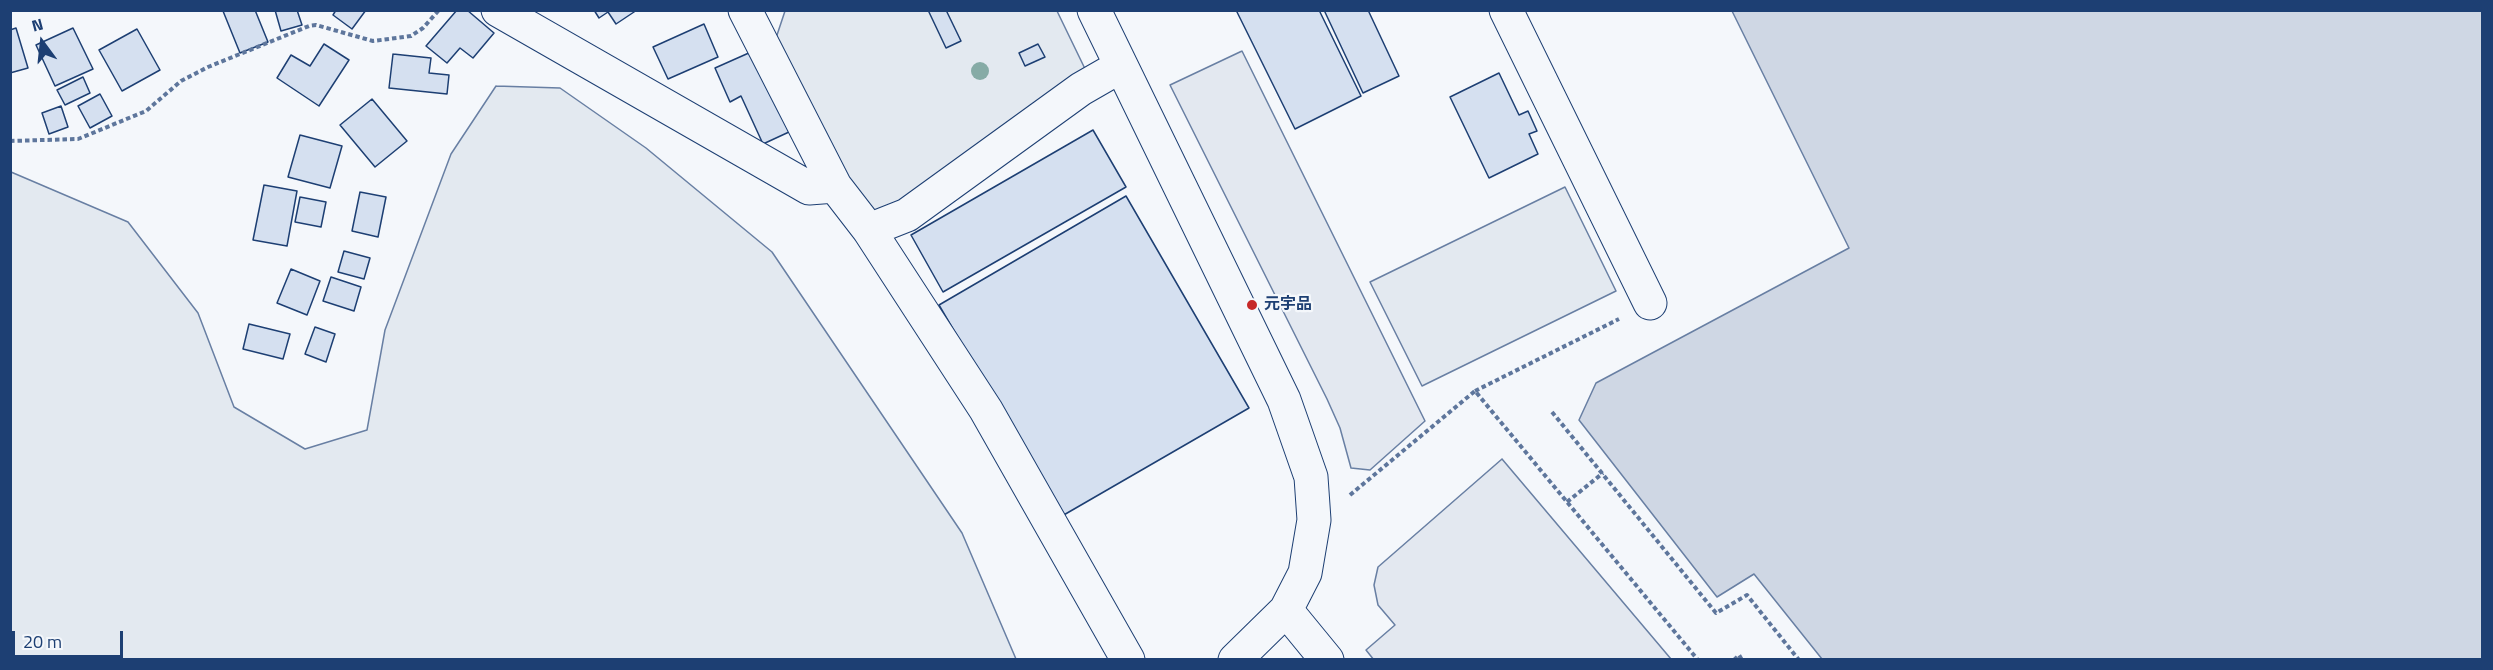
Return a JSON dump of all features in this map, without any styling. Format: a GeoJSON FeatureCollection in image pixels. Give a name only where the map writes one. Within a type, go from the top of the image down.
{"type":"FeatureCollection","features":[{"type":"Feature","properties":{"kind":"street"},"geometry":{"type":"LineString","coordinates":[[498,10],[809,188],[835,186]]}},
{"type":"Feature","properties":{"kind":"street"},"geometry":{"type":"LineString","coordinates":[[745,10],[835,186],[869,230],[986,410],[1128,660]]}},
{"type":"Feature","properties":{"kind":"street"},"geometry":{"type":"LineString","coordinates":[[1094,10],[1287,406],[1311,477],[1314,520],[1305,573],[1286,610],[1235,660]]}},
{"type":"Feature","properties":{"kind":"street"},"geometry":{"type":"LineString","coordinates":[[1506,10],[1650,303]]}},
{"type":"Feature","properties":{"kind":"street"},"geometry":{"type":"LineString","coordinates":[[869,230],[907,215],[1081,89],[1121,66]]}},
{"type":"Feature","properties":{"kind":"street"},"geometry":{"type":"LineString","coordinates":[[1286,610],[1327,660]]}},
{"type":"Feature","properties":{"kind":"path"},"geometry":{"type":"LineString","coordinates":[[10,141],[78,139],[146,111],[182,81],[208,67],[309,26],[316,25],[373,41],[411,36],[423,28],[439,10]]}},
{"type":"Feature","properties":{"kind":"path"},"geometry":{"type":"LineString","coordinates":[[1350,495],[1475,391],[1650,303]]}},
{"type":"Feature","properties":{"kind":"path"},"geometry":{"type":"LineString","coordinates":[[1475,391],[1698,660]]}},
{"type":"Feature","properties":{"kind":"path"},"geometry":{"type":"LineString","coordinates":[[1552,412],[1716,613],[1748,595],[1799,660]]}},
{"type":"Feature","properties":{"kind":"path"},"geometry":{"type":"LineString","coordinates":[[1567,502],[1603,473]]}},
{"type":"Feature","properties":{"kind":"path"},"geometry":{"type":"LineString","coordinates":[[1734,660],[1739,655],[1742,660]]}},
{"type":"Feature","properties":{"kind":"shaded area"},"geometry":{"type":"Polygon","coordinates":[[[785,11],[1057,11],[1088,75],[897,211],[862,212],[776,38],[785,11]]]}},
{"type":"Feature","properties":{"kind":"shaded area"},"geometry":{"type":"Polygon","coordinates":[[[1732,11],[2482,11],[2482,659],[1822,659],[1754,574],[1717,597],[1579,420],[1596,383],[1849,248],[1732,11]]]}},
{"type":"Feature","properties":{"kind":"shaded area"},"geometry":{"type":"Polygon","coordinates":[[[1242,51],[1425,421],[1370,470],[1351,468],[1340,428],[1327,399],[1170,85],[1242,51]]]}},
{"type":"Feature","properties":{"kind":"shaded area"},"geometry":{"type":"Polygon","coordinates":[[[496,86],[560,88],[646,148],[772,252],[962,533],[1016,659],[11,659],[11,172],[128,222],[198,313],[234,407],[305,449],[367,430],[385,330],[451,154],[496,86]]]}},
{"type":"Feature","properties":{"kind":"shaded area"},"geometry":{"type":"Polygon","coordinates":[[[1565,187],[1616,291],[1422,386],[1370,282],[1565,187]]]}},
{"type":"Feature","properties":{"kind":"shaded area"},"geometry":{"type":"Polygon","coordinates":[[[1502,459],[1671,659],[1374,660],[1366,650],[1395,625],[1378,605],[1374,585],[1378,567],[1502,459]]]}},
{"type":"Feature","properties":{"kind":"building"},"geometry":{"type":"Polygon","coordinates":[[[255,10],[268,42],[240,53],[223,11],[255,10]]]}},
{"type":"Feature","properties":{"kind":"building"},"geometry":{"type":"Polygon","coordinates":[[[275,10],[297,10],[302,25],[281,31],[275,10]]]}},
{"type":"Feature","properties":{"kind":"building"},"geometry":{"type":"Polygon","coordinates":[[[336,10],[366,10],[352,29],[333,15],[336,10]]]}},
{"type":"Feature","properties":{"kind":"building"},"geometry":{"type":"Polygon","coordinates":[[[457,10],[467,10],[494,33],[473,58],[460,48],[447,63],[426,46],[457,10]]]}},
{"type":"Feature","properties":{"kind":"building"},"geometry":{"type":"Polygon","coordinates":[[[594,10],[637,10],[616,24],[608,12],[599,18],[594,10]]]}},
{"type":"Feature","properties":{"kind":"building"},"geometry":{"type":"Polygon","coordinates":[[[928,10],[946,10],[961,41],[946,48],[928,10]]]}},
{"type":"Feature","properties":{"kind":"building"},"geometry":{"type":"Polygon","coordinates":[[[1236,10],[1319,10],[1361,96],[1295,129],[1236,10]]]}},
{"type":"Feature","properties":{"kind":"building"},"geometry":{"type":"Polygon","coordinates":[[[1324,10],[1368,10],[1399,76],[1363,93],[1324,10]]]}},
{"type":"Feature","properties":{"kind":"building"},"geometry":{"type":"Polygon","coordinates":[[[704,24],[718,57],[668,79],[653,47],[704,24]]]}},
{"type":"Feature","properties":{"kind":"building"},"geometry":{"type":"Polygon","coordinates":[[[16,28],[28,68],[10,73],[10,30],[16,28]]]}},
{"type":"Feature","properties":{"kind":"building"},"geometry":{"type":"Polygon","coordinates":[[[73,28],[93,69],[55,86],[36,45],[73,28]]]}},
{"type":"Feature","properties":{"kind":"building"},"geometry":{"type":"Polygon","coordinates":[[[137,29],[160,70],[122,91],[99,50],[137,29]]]}},
{"type":"Feature","properties":{"kind":"building"},"geometry":{"type":"Polygon","coordinates":[[[324,44],[349,60],[319,106],[277,78],[291,55],[310,66],[324,44]]]}},
{"type":"Feature","properties":{"kind":"building"},"geometry":{"type":"Polygon","coordinates":[[[1038,44],[1045,57],[1025,66],[1019,53],[1038,44]]]}},
{"type":"Feature","properties":{"kind":"building"},"geometry":{"type":"Polygon","coordinates":[[[751,52],[789,132],[763,144],[741,96],[730,102],[715,68],[751,52]]]}},
{"type":"Feature","properties":{"kind":"building"},"geometry":{"type":"Polygon","coordinates":[[[393,54],[431,58],[429,73],[449,75],[447,94],[389,88],[393,54]]]}},
{"type":"Feature","properties":{"kind":"building"},"geometry":{"type":"Polygon","coordinates":[[[1499,73],[1519,115],[1528,111],[1537,131],[1529,134],[1538,154],[1489,178],[1450,97],[1499,73]]]}},
{"type":"Feature","properties":{"kind":"building"},"geometry":{"type":"Polygon","coordinates":[[[83,77],[90,93],[65,105],[57,90],[83,77]]]}},
{"type":"Feature","properties":{"kind":"building"},"geometry":{"type":"Polygon","coordinates":[[[100,94],[112,116],[90,128],[78,106],[100,94]]]}},
{"type":"Feature","properties":{"kind":"building"},"geometry":{"type":"Polygon","coordinates":[[[372,99],[407,141],[375,167],[340,125],[372,99]]]}},
{"type":"Feature","properties":{"kind":"building"},"geometry":{"type":"Polygon","coordinates":[[[61,106],[68,127],[49,134],[42,113],[61,106]]]}},
{"type":"Feature","properties":{"kind":"building"},"geometry":{"type":"Polygon","coordinates":[[[1093,130],[1126,187],[943,292],[911,235],[1093,130]]]}},
{"type":"Feature","properties":{"kind":"building"},"geometry":{"type":"Polygon","coordinates":[[[300,135],[342,146],[330,188],[288,177],[300,135]]]}},
{"type":"Feature","properties":{"kind":"building"},"geometry":{"type":"Polygon","coordinates":[[[264,185],[297,191],[287,246],[253,240],[264,185]]]}},
{"type":"Feature","properties":{"kind":"building"},"geometry":{"type":"Polygon","coordinates":[[[360,192],[386,197],[378,237],[352,231],[360,192]]]}},
{"type":"Feature","properties":{"kind":"building"},"geometry":{"type":"Polygon","coordinates":[[[1126,196],[1249,408],[1062,516],[939,305],[1126,196]]]}},
{"type":"Feature","properties":{"kind":"building"},"geometry":{"type":"Polygon","coordinates":[[[300,197],[326,202],[321,227],[295,222],[300,197]]]}},
{"type":"Feature","properties":{"kind":"building"},"geometry":{"type":"Polygon","coordinates":[[[344,251],[370,258],[364,279],[338,272],[344,251]]]}},
{"type":"Feature","properties":{"kind":"building"},"geometry":{"type":"Polygon","coordinates":[[[291,269],[320,281],[307,315],[277,303],[291,269]]]}},
{"type":"Feature","properties":{"kind":"building"},"geometry":{"type":"Polygon","coordinates":[[[331,277],[361,287],[354,311],[323,301],[331,277]]]}},
{"type":"Feature","properties":{"kind":"building"},"geometry":{"type":"Polygon","coordinates":[[[249,324],[290,334],[283,359],[243,349],[249,324]]]}},
{"type":"Feature","properties":{"kind":"building"},"geometry":{"type":"Polygon","coordinates":[[[315,327],[335,334],[326,362],[305,354],[315,327]]]}},
{"type":"Feature","properties":{"kind":"place","name":"元宇品"},"geometry":{"type":"Point","coordinates":[1252,305]}}]}
